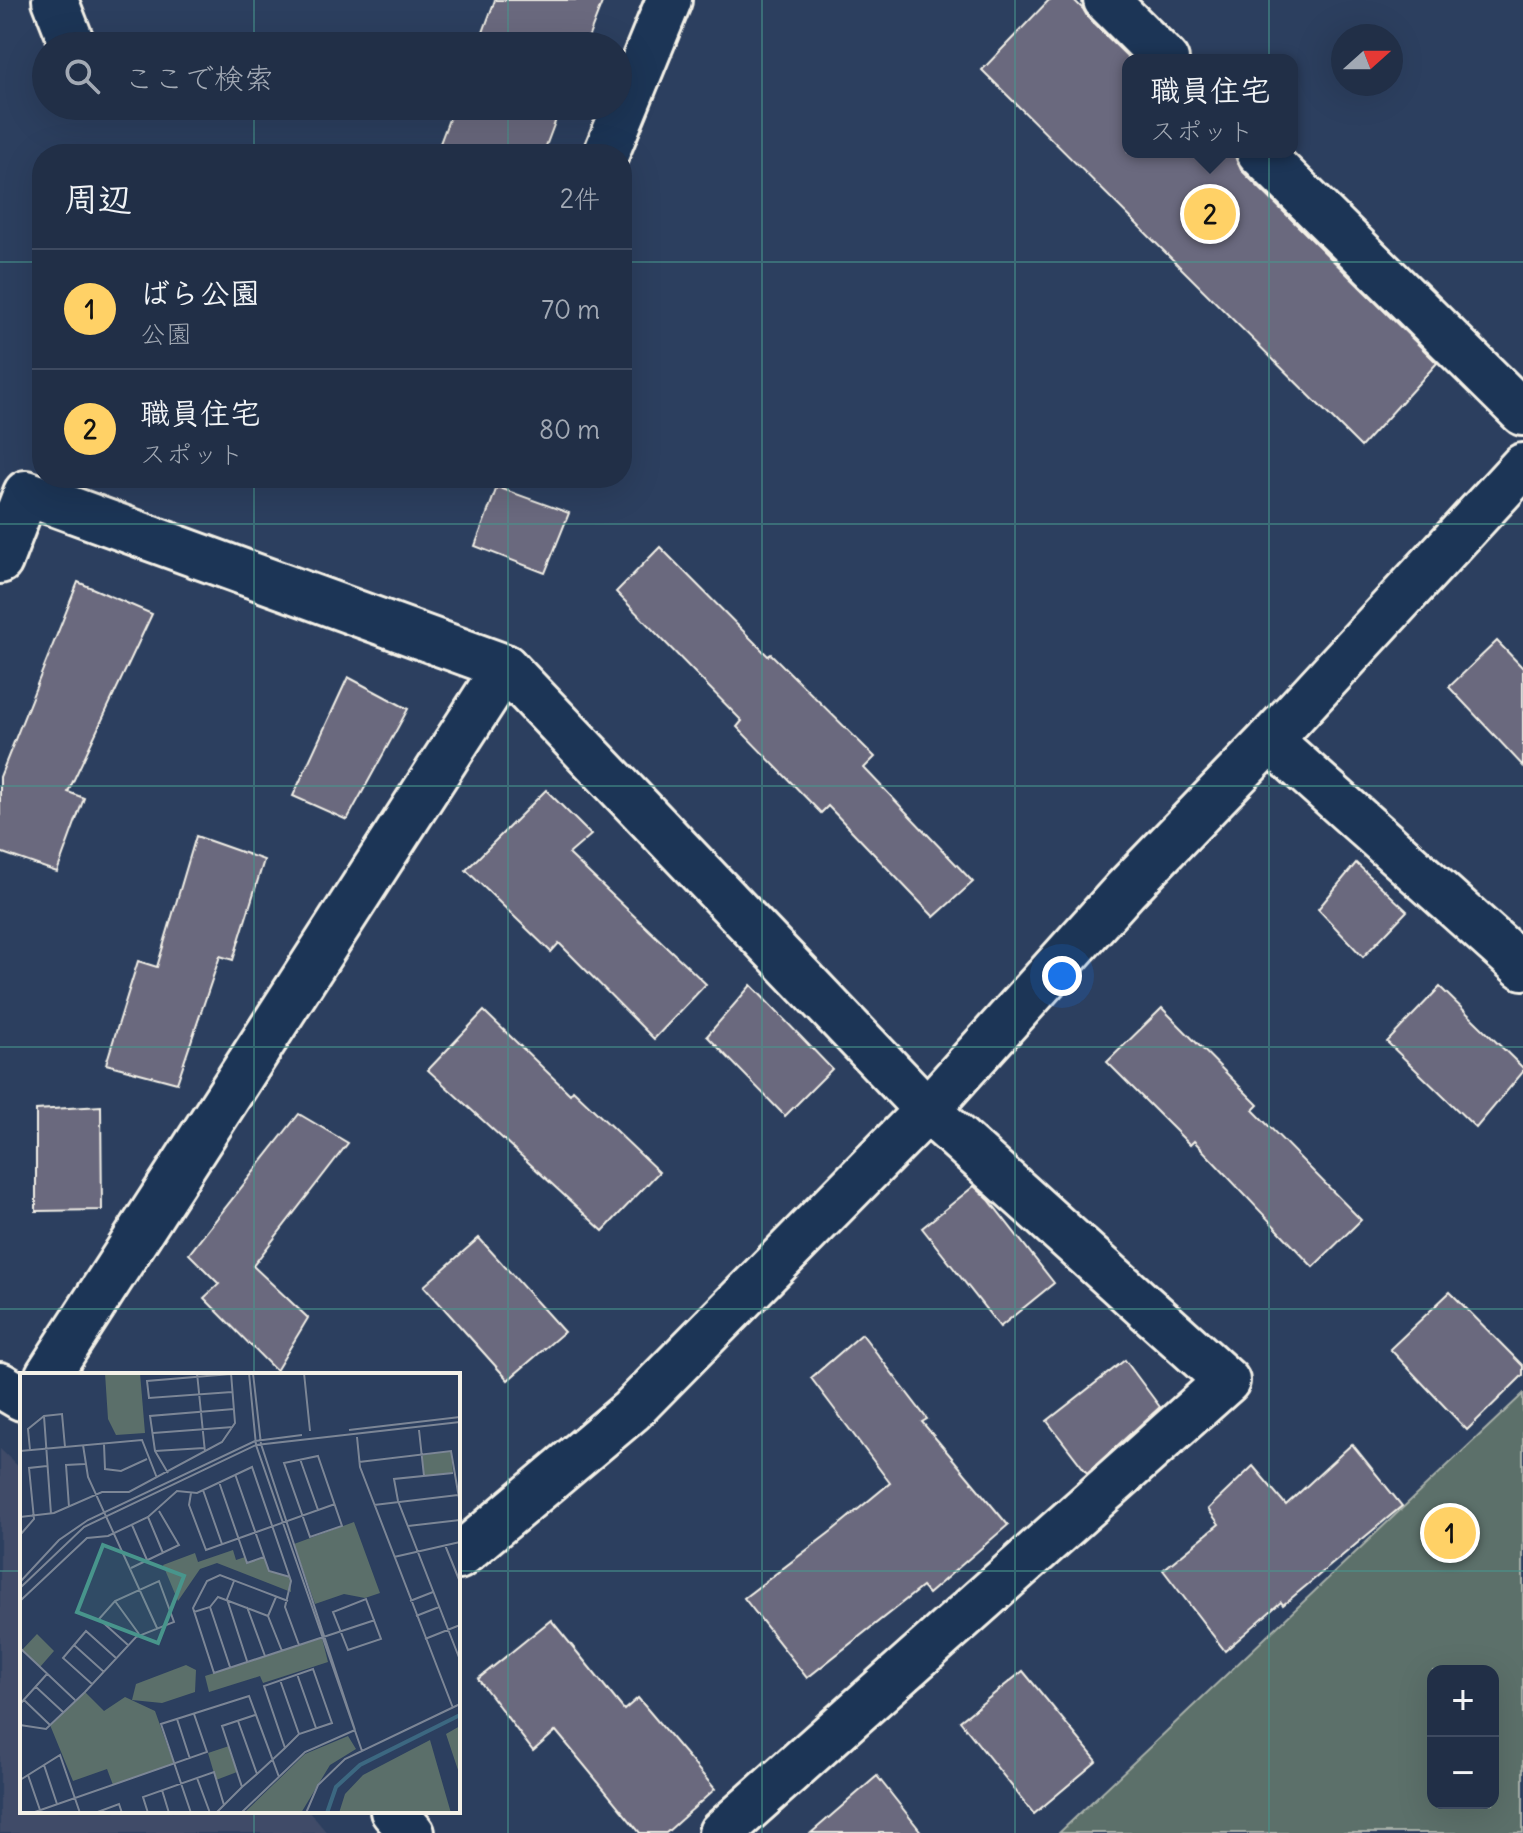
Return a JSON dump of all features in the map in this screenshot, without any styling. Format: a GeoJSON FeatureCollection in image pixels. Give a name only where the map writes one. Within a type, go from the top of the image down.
{"type":"FeatureCollection","features":[{"type":"Feature","properties":{"kind":"street"},"geometry":{"type":"LineString","coordinates":[[55,0],[68,32]]}},
{"type":"Feature","properties":{"kind":"street"},"geometry":{"type":"LineString","coordinates":[[632,90],[669,0]]}},
{"type":"Feature","properties":{"kind":"street"},"geometry":{"type":"LineString","coordinates":[[1106,0],[1160,54]]}},
{"type":"Feature","properties":{"kind":"street"},"geometry":{"type":"LineString","coordinates":[[610,144],[620,120]]}},
{"type":"Feature","properties":{"kind":"street"},"geometry":{"type":"LineString","coordinates":[[1265,158],[1523,413]]}},
{"type":"Feature","properties":{"kind":"street"},"geometry":{"type":"LineString","coordinates":[[460,1555],[631,1411],[927,1110],[1125,890],[1270,740],[1523,466]]}},
{"type":"Feature","properties":{"kind":"street"},"geometry":{"type":"LineString","coordinates":[[0,561],[26,493],[505,667],[927,1110],[1227,1381],[721,1833]]}},
{"type":"Feature","properties":{"kind":"street"},"geometry":{"type":"LineString","coordinates":[[49,1373],[505,667]]}},
{"type":"Feature","properties":{"kind":"street"},"geometry":{"type":"LineString","coordinates":[[1270,740],[1523,967]]}},
{"type":"Feature","properties":{"kind":"street"},"geometry":{"type":"LineString","coordinates":[[0,1385],[20,1397]]}},
{"type":"Feature","properties":{"kind":"street"},"geometry":{"type":"LineString","coordinates":[[395,1813],[412,1833]]}},
{"type":"Feature","properties":{"kind":"shaded area"},"geometry":{"type":"Polygon","coordinates":[[[0,1449],[20,1468],[20,1813],[311,1813],[327,1833],[0,1833],[0,1449]]]}},
{"type":"Feature","properties":{"kind":"green space"},"geometry":{"type":"Polygon","coordinates":[[[1523,1394],[1523,1833],[1059,1833],[1523,1394]]]}},
{"type":"Feature","properties":{"kind":"building"},"geometry":{"type":"Polygon","coordinates":[[[495,0],[603,0],[590,32],[483,32],[495,0]]]}},
{"type":"Feature","properties":{"kind":"building"},"geometry":{"type":"Polygon","coordinates":[[[1049,0],[1074,0],[1125,54],[1122,54],[1122,158],[1236,158],[1241,170],[1437,363],[1361,447],[982,70],[1049,0]]]}},
{"type":"Feature","properties":{"kind":"building"},"geometry":{"type":"Polygon","coordinates":[[[449,120],[556,120],[547,144],[440,144],[449,120]]]}},
{"type":"Feature","properties":{"kind":"building"},"geometry":{"type":"Polygon","coordinates":[[[497,488],[569,513],[545,573],[475,546],[497,488]]]}},
{"type":"Feature","properties":{"kind":"building"},"geometry":{"type":"Polygon","coordinates":[[[660,547],[768,656],[771,654],[875,757],[864,768],[973,882],[934,917],[828,806],[821,813],[737,727],[742,721],[616,592],[660,547]]]}},
{"type":"Feature","properties":{"kind":"building"},"geometry":{"type":"Polygon","coordinates":[[[78,582],[152,614],[68,792],[84,798],[57,872],[0,852],[0,777],[78,582]]]}},
{"type":"Feature","properties":{"kind":"building"},"geometry":{"type":"Polygon","coordinates":[[[1497,641],[1523,668],[1523,766],[1449,687],[1497,641]]]}},
{"type":"Feature","properties":{"kind":"building"},"geometry":{"type":"Polygon","coordinates":[[[348,677],[408,709],[347,820],[293,796],[348,677]]]}},
{"type":"Feature","properties":{"kind":"building"},"geometry":{"type":"Polygon","coordinates":[[[546,790],[591,835],[569,854],[706,984],[654,1039],[559,943],[551,952],[466,870],[546,790]]]}},
{"type":"Feature","properties":{"kind":"building"},"geometry":{"type":"Polygon","coordinates":[[[196,836],[264,860],[233,960],[220,956],[177,1083],[106,1064],[138,961],[157,967],[196,836]]]}},
{"type":"Feature","properties":{"kind":"building"},"geometry":{"type":"Polygon","coordinates":[[[1356,863],[1407,911],[1363,957],[1318,909],[1356,863]]]}},
{"type":"Feature","properties":{"kind":"building"},"geometry":{"type":"Polygon","coordinates":[[[751,985],[832,1069],[785,1116],[707,1036],[751,985]]]}},
{"type":"Feature","properties":{"kind":"building"},"geometry":{"type":"Polygon","coordinates":[[[1440,987],[1523,1068],[1523,1072],[1476,1128],[1387,1042],[1440,987]]]}},
{"type":"Feature","properties":{"kind":"building"},"geometry":{"type":"Polygon","coordinates":[[[1162,1008],[1258,1105],[1253,1110],[1361,1220],[1313,1267],[1194,1141],[1190,1145],[1107,1062],[1162,1008]]]}},
{"type":"Feature","properties":{"kind":"building"},"geometry":{"type":"Polygon","coordinates":[[[484,1011],[570,1094],[573,1090],[659,1172],[603,1231],[428,1070],[484,1011]]]}},
{"type":"Feature","properties":{"kind":"building"},"geometry":{"type":"Polygon","coordinates":[[[101,1106],[102,1210],[36,1211],[36,1110],[101,1106]]]}},
{"type":"Feature","properties":{"kind":"building"},"geometry":{"type":"Polygon","coordinates":[[[299,1114],[348,1143],[253,1266],[308,1318],[276,1371],[204,1298],[219,1284],[189,1254],[299,1114]]]}},
{"type":"Feature","properties":{"kind":"building"},"geometry":{"type":"Polygon","coordinates":[[[974,1186],[989,1200],[1054,1283],[1000,1327],[922,1228],[974,1186]]]}},
{"type":"Feature","properties":{"kind":"building"},"geometry":{"type":"Polygon","coordinates":[[[479,1238],[564,1332],[508,1380],[424,1286],[479,1238]]]}},
{"type":"Feature","properties":{"kind":"building"},"geometry":{"type":"Polygon","coordinates":[[[1450,1292],[1523,1366],[1523,1375],[1467,1430],[1390,1349],[1450,1292]]]}},
{"type":"Feature","properties":{"kind":"building"},"geometry":{"type":"Polygon","coordinates":[[[862,1334],[927,1419],[922,1422],[1008,1525],[928,1594],[922,1587],[807,1678],[744,1598],[890,1483],[811,1378],[862,1334]]]}},
{"type":"Feature","properties":{"kind":"building"},"geometry":{"type":"Polygon","coordinates":[[[1125,1360],[1160,1407],[1087,1473],[1047,1421],[1125,1360]]]}},
{"type":"Feature","properties":{"kind":"building"},"geometry":{"type":"Polygon","coordinates":[[[1352,1444],[1402,1506],[1283,1605],[1281,1602],[1225,1651],[1163,1570],[1219,1524],[1208,1509],[1253,1466],[1286,1505],[1352,1444]]]}},
{"type":"Feature","properties":{"kind":"building"},"geometry":{"type":"Polygon","coordinates":[[[551,1620],[624,1710],[638,1698],[715,1789],[666,1833],[640,1833],[556,1731],[533,1751],[478,1679],[551,1620]]]}},
{"type":"Feature","properties":{"kind":"building"},"geometry":{"type":"Polygon","coordinates":[[[1023,1671],[1097,1761],[1034,1814],[960,1721],[1023,1671]]]}},
{"type":"Feature","properties":{"kind":"building"},"geometry":{"type":"Polygon","coordinates":[[[877,1776],[922,1833],[811,1833],[877,1776]]]}},
{"type":"Feature","properties":{"kind":"place","name":"職員住宅"},"geometry":{"type":"Point","coordinates":[1210,214]}},
{"type":"Feature","properties":{"kind":"place","name":"ばら公園"},"geometry":{"type":"Point","coordinates":[1450,1533]}}]}
